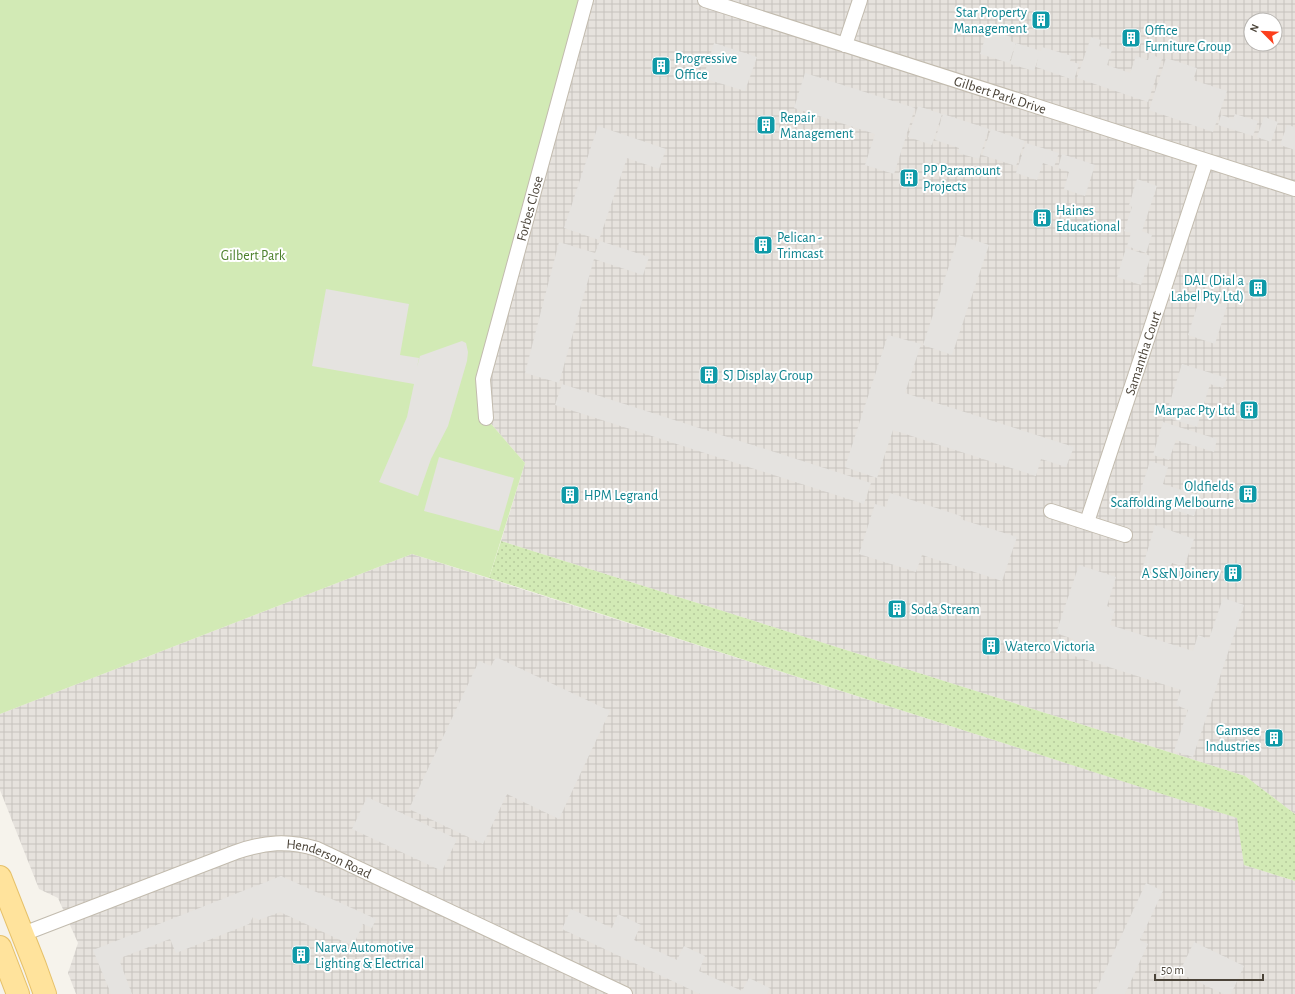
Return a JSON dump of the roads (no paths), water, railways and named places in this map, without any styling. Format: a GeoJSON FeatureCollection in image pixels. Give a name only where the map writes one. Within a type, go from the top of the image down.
{"type":"FeatureCollection","features":[{"type":"Feature","properties":{"kind":"main road"},"geometry":{"type":"LineString","coordinates":[[0,877],[45,994]]}},
{"type":"Feature","properties":{"kind":"main road"},"geometry":{"type":"LineString","coordinates":[[0,941],[22,934]]}},
{"type":"Feature","properties":{"kind":"main road"},"geometry":{"type":"LineString","coordinates":[[0,947],[18,994]]}},
{"type":"Feature","properties":{"kind":"street","name":"Forbes Close"},"geometry":{"type":"LineString","coordinates":[[486,418],[483,379],[586,0]]}},
{"type":"Feature","properties":{"kind":"street","name":"Gilbert Park Drive"},"geometry":{"type":"LineString","coordinates":[[705,0],[1295,189]]}},
{"type":"Feature","properties":{"kind":"street"},"geometry":{"type":"LineString","coordinates":[[845,45],[860,0]]}},
{"type":"Feature","properties":{"kind":"street","name":"Samantha Court"},"geometry":{"type":"LineString","coordinates":[[1087,522],[1206,161]]}},
{"type":"Feature","properties":{"kind":"street"},"geometry":{"type":"LineString","coordinates":[[1051,511],[1125,535]]}},
{"type":"Feature","properties":{"kind":"street","name":"Henderson Road"},"geometry":{"type":"LineString","coordinates":[[22,934],[256,846],[277,843],[292,843],[317,849],[625,994]]}},
{"type":"Feature","properties":{"kind":"place","name":"Star Property Management"},"geometry":{"type":"Point","coordinates":[1041,20]}},
{"type":"Feature","properties":{"kind":"place","name":"Office Furniture Group"},"geometry":{"type":"Point","coordinates":[1131,38]}},
{"type":"Feature","properties":{"kind":"place","name":"Progressive Office"},"geometry":{"type":"Point","coordinates":[661,66]}},
{"type":"Feature","properties":{"kind":"place","name":"Repair Management"},"geometry":{"type":"Point","coordinates":[766,125]}},
{"type":"Feature","properties":{"kind":"place","name":"PP Paramount Projects"},"geometry":{"type":"Point","coordinates":[909,178]}},
{"type":"Feature","properties":{"kind":"place","name":"Haines Educational"},"geometry":{"type":"Point","coordinates":[1042,218]}},
{"type":"Feature","properties":{"kind":"place","name":"Pelican - Trimcast"},"geometry":{"type":"Point","coordinates":[763,245]}},
{"type":"Feature","properties":{"kind":"place","name":"DAL (Dial a Label Pty Ltd)"},"geometry":{"type":"Point","coordinates":[1258,288]}},
{"type":"Feature","properties":{"kind":"place","name":"SJ Display Group"},"geometry":{"type":"Point","coordinates":[709,375]}},
{"type":"Feature","properties":{"kind":"place","name":"Marpac Pty Ltd"},"geometry":{"type":"Point","coordinates":[1249,410]}},
{"type":"Feature","properties":{"kind":"place","name":"Oldfields Scaffolding Melbourne"},"geometry":{"type":"Point","coordinates":[1248,494]}},
{"type":"Feature","properties":{"kind":"place","name":"HPM Legrand"},"geometry":{"type":"Point","coordinates":[570,495]}},
{"type":"Feature","properties":{"kind":"place","name":"A S&N Joinery"},"geometry":{"type":"Point","coordinates":[1233,573]}},
{"type":"Feature","properties":{"kind":"place","name":"Soda Stream"},"geometry":{"type":"Point","coordinates":[897,609]}},
{"type":"Feature","properties":{"kind":"place","name":"Waterco Victoria"},"geometry":{"type":"Point","coordinates":[991,646]}},
{"type":"Feature","properties":{"kind":"place","name":"Gamsee Industries"},"geometry":{"type":"Point","coordinates":[1274,738]}},
{"type":"Feature","properties":{"kind":"place","name":"Narva Automotive Lighting & Electrical"},"geometry":{"type":"Point","coordinates":[301,955]}},
{"type":"Feature","properties":{"kind":"park label","name":"Gilbert Park"},"geometry":{"type":"Point","coordinates":[253,255]}}]}
